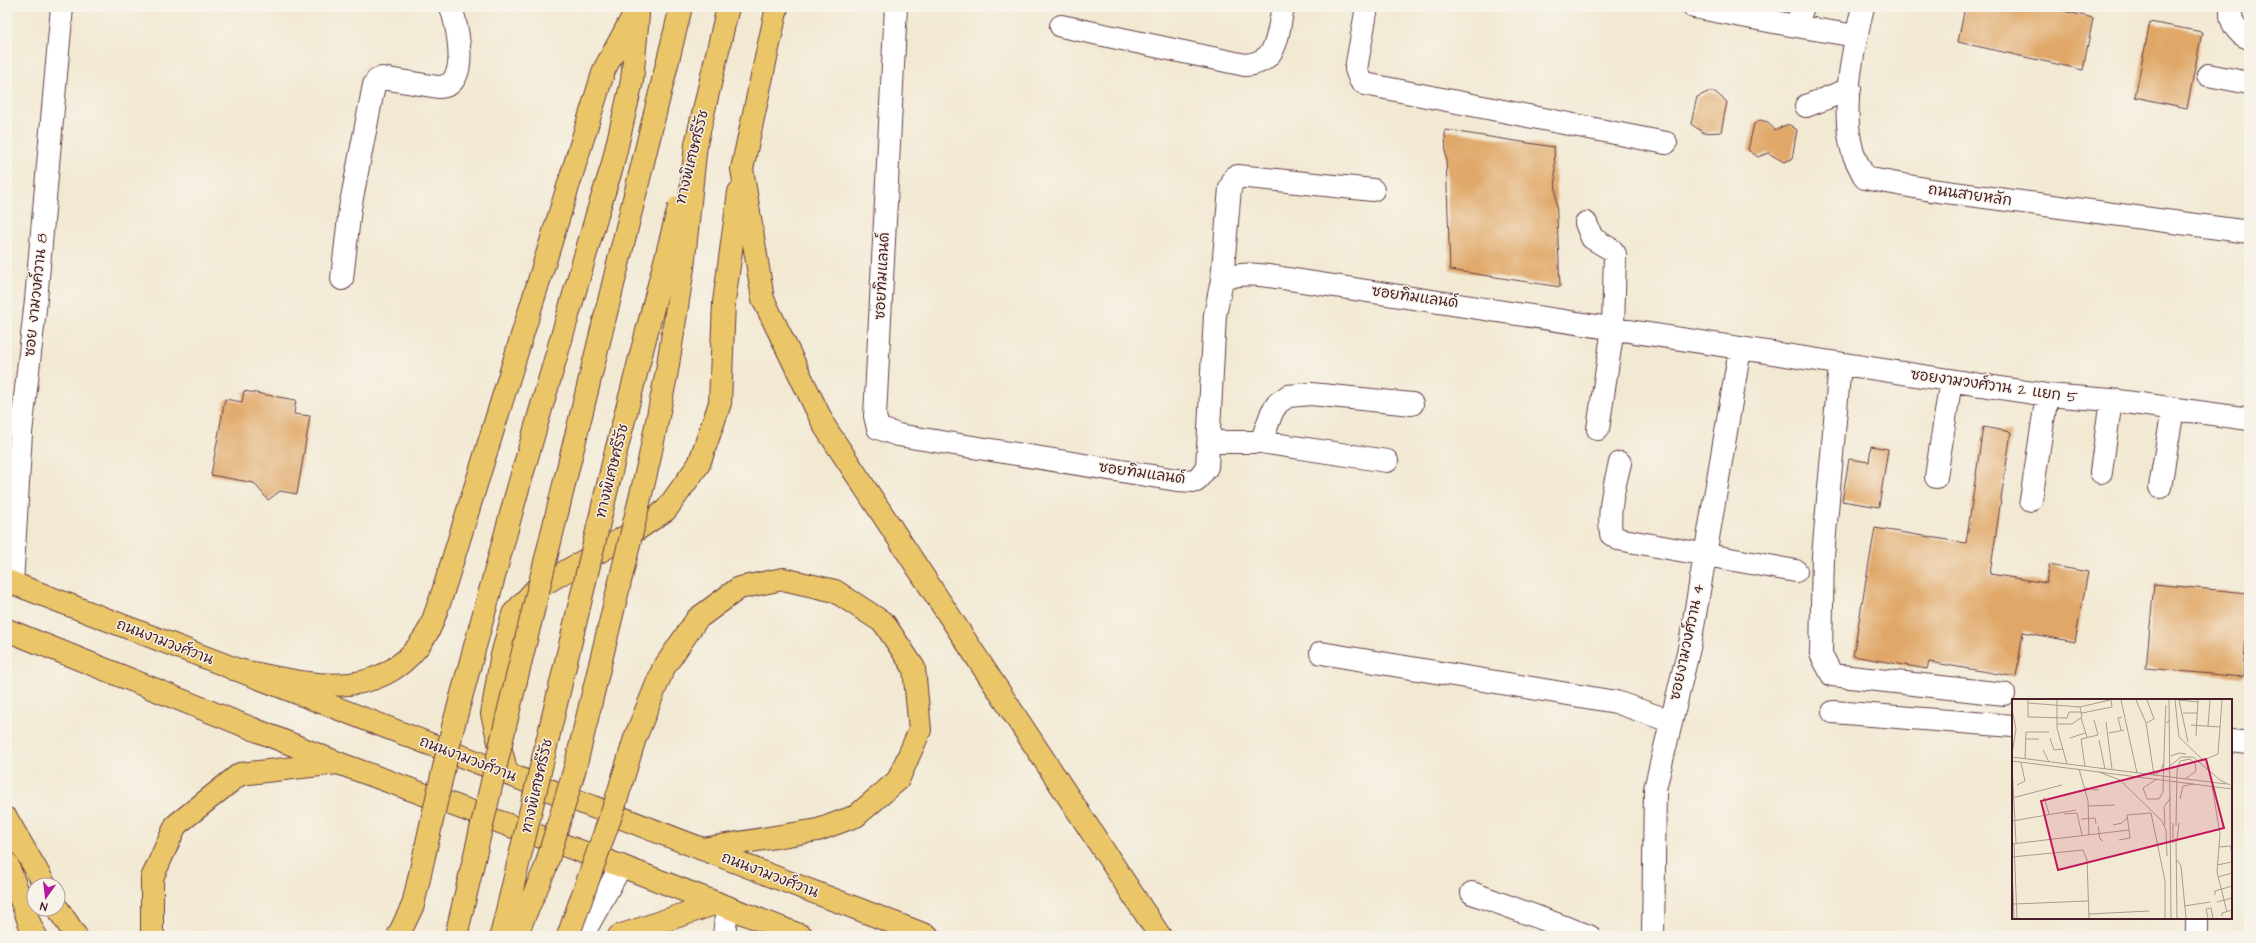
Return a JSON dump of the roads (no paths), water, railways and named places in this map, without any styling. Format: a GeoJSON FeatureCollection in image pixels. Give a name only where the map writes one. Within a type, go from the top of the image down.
{"type":"FeatureCollection","features":[{"type":"Feature","properties":{"kind":"main road"},"geometry":{"type":"LineString","coordinates":[[398,936],[413,905],[453,727],[517,492],[612,167],[632,81],[638,7]]}},
{"type":"Feature","properties":{"kind":"main road"},"geometry":{"type":"LineString","coordinates":[[233,669],[319,685],[354,684],[381,677],[406,660],[426,634],[441,598],[604,70],[638,7]]}},
{"type":"Feature","properties":{"kind":"main road"},"geometry":{"type":"LineString","coordinates":[[456,936],[502,736],[681,7]]}},
{"type":"Feature","properties":{"kind":"main road","name":"ทางพิเศษศรีรัช"},"geometry":{"type":"LineString","coordinates":[[501,936],[615,455],[696,144],[728,7]]}},
{"type":"Feature","properties":{"kind":"main road"},"geometry":{"type":"LineString","coordinates":[[507,774],[492,714],[501,659],[513,614],[537,588],[635,531],[666,510],[699,464],[720,403],[724,302],[742,169],[777,7]]}},
{"type":"Feature","properties":{"kind":"main road"},"geometry":{"type":"LineString","coordinates":[[512,936],[520,926],[545,869],[575,768],[647,469],[667,370],[683,268],[696,144]]}},
{"type":"Feature","properties":{"kind":"main road"},"geometry":{"type":"LineString","coordinates":[[742,169],[764,299],[825,427],[1160,936]]}},
{"type":"Feature","properties":{"kind":"main road"},"geometry":{"type":"LineString","coordinates":[[568,936],[615,804],[635,738],[664,669],[697,619],[739,588],[783,579],[835,591],[884,622],[914,668],[920,730],[898,780],[856,816],[818,830],[702,849]]}},
{"type":"Feature","properties":{"kind":"main road","name":"ถนนงามวงศ์วาน"},"geometry":{"type":"LineString","coordinates":[[10,583],[928,936]]}},
{"type":"Feature","properties":{"kind":"main road"},"geometry":{"type":"LineString","coordinates":[[7,630],[338,763],[621,866],[802,936]]}},
{"type":"Feature","properties":{"kind":"main road"},"geometry":{"type":"LineString","coordinates":[[154,936],[152,932],[152,878],[176,825],[240,774],[338,763]]}},
{"type":"Feature","properties":{"kind":"main road"},"geometry":{"type":"LineString","coordinates":[[7,819],[40,877]]}},
{"type":"Feature","properties":{"kind":"main road"},"geometry":{"type":"LineString","coordinates":[[7,863],[31,927],[36,936]]}},
{"type":"Feature","properties":{"kind":"main road"},"geometry":{"type":"LineString","coordinates":[[619,936],[722,905]]}},
{"type":"Feature","properties":{"kind":"main road"},"geometry":{"type":"LineString","coordinates":[[63,917],[76,936]]}},
{"type":"Feature","properties":{"kind":"street","name":"ซอย งามวงค์วาน 8"},"geometry":{"type":"LineString","coordinates":[[10,583],[21,433],[36,300],[62,7]]}},
{"type":"Feature","properties":{"kind":"street"},"geometry":{"type":"LineString","coordinates":[[342,279],[350,208],[374,85],[382,78],[438,87],[445,87],[451,83],[456,75],[460,51],[451,7]]}},
{"type":"Feature","properties":{"kind":"street","name":"ซอยทิมแลนด์"},"geometry":{"type":"LineString","coordinates":[[896,7],[875,416],[878,428],[898,435],[1177,480],[1196,481],[1208,467],[1215,315],[1222,280],[1236,276],[1269,276],[1613,328],[1740,349]]}},
{"type":"Feature","properties":{"kind":"street"},"geometry":{"type":"LineString","coordinates":[[1061,26],[1244,65],[1254,64],[1268,58],[1272,53],[1283,7]]}},
{"type":"Feature","properties":{"kind":"street"},"geometry":{"type":"LineString","coordinates":[[1367,7],[1356,68],[1360,80],[1365,84],[1666,143]]}},
{"type":"Feature","properties":{"kind":"street"},"geometry":{"type":"LineString","coordinates":[[1694,7],[1800,17],[1856,36]]}},
{"type":"Feature","properties":{"kind":"street","name":"ถนนสายหลัก"},"geometry":{"type":"LineString","coordinates":[[1863,7],[1856,36],[1848,106],[1853,153],[1865,178],[1939,191],[2249,232]]}},
{"type":"Feature","properties":{"kind":"street"},"geometry":{"type":"LineString","coordinates":[[2232,7],[2230,13],[2234,26],[2242,36],[2249,38]]}},
{"type":"Feature","properties":{"kind":"street"},"geometry":{"type":"LineString","coordinates":[[2208,74],[2249,83]]}},
{"type":"Feature","properties":{"kind":"street"},"geometry":{"type":"LineString","coordinates":[[1806,106],[1850,89]]}},
{"type":"Feature","properties":{"kind":"street"},"geometry":{"type":"LineString","coordinates":[[1222,280],[1230,188],[1235,177],[1238,176],[1373,190]]}},
{"type":"Feature","properties":{"kind":"street"},"geometry":{"type":"LineString","coordinates":[[1586,223],[1592,238],[1612,250],[1615,254],[1613,328],[1598,429]]}},
{"type":"Feature","properties":{"kind":"street","name":"ซอยงามวงศ์วาน 2 แยก 5"},"geometry":{"type":"LineString","coordinates":[[1740,349],[2047,395],[2111,400],[2249,419]]}},
{"type":"Feature","properties":{"kind":"street","name":"ซอยงามวงศ์วาน 4"},"geometry":{"type":"LineString","coordinates":[[1653,936],[1655,790],[1670,722],[1690,644],[1740,349]]}},
{"type":"Feature","properties":{"kind":"street"},"geometry":{"type":"LineString","coordinates":[[1840,364],[1822,556],[1821,654],[1826,666],[1832,675],[2004,694]]}},
{"type":"Feature","properties":{"kind":"street"},"geometry":{"type":"LineString","coordinates":[[1936,477],[1951,380]]}},
{"type":"Feature","properties":{"kind":"street"},"geometry":{"type":"LineString","coordinates":[[1261,442],[1272,412],[1278,403],[1288,396],[1311,394],[1412,404]]}},
{"type":"Feature","properties":{"kind":"street"},"geometry":{"type":"LineString","coordinates":[[2031,500],[2047,395]]}},
{"type":"Feature","properties":{"kind":"street"},"geometry":{"type":"LineString","coordinates":[[2101,472],[2111,400]]}},
{"type":"Feature","properties":{"kind":"street"},"geometry":{"type":"LineString","coordinates":[[2160,487],[2173,409]]}},
{"type":"Feature","properties":{"kind":"street"},"geometry":{"type":"LineString","coordinates":[[1210,442],[1261,442],[1387,461]]}},
{"type":"Feature","properties":{"kind":"street"},"geometry":{"type":"LineString","coordinates":[[1620,463],[1611,499],[1609,519],[1611,534],[1625,541],[1705,553],[1796,571]]}},
{"type":"Feature","properties":{"kind":"street"},"geometry":{"type":"LineString","coordinates":[[1321,654],[1616,702],[1670,722]]}},
{"type":"Feature","properties":{"kind":"street"},"geometry":{"type":"LineString","coordinates":[[1833,712],[2012,726]]}},
{"type":"Feature","properties":{"kind":"street"},"geometry":{"type":"LineString","coordinates":[[2232,741],[2249,743]]}},
{"type":"Feature","properties":{"kind":"street"},"geometry":{"type":"LineString","coordinates":[[582,936],[621,866]]}},
{"type":"Feature","properties":{"kind":"street"},"geometry":{"type":"LineString","coordinates":[[1472,893],[1588,936]]}},
{"type":"Feature","properties":{"kind":"street"},"geometry":{"type":"LineString","coordinates":[[722,905],[724,936]]}},
{"type":"Feature","properties":{"kind":"street"},"geometry":{"type":"LineString","coordinates":[[2197,919],[2198,936]]}}]}
